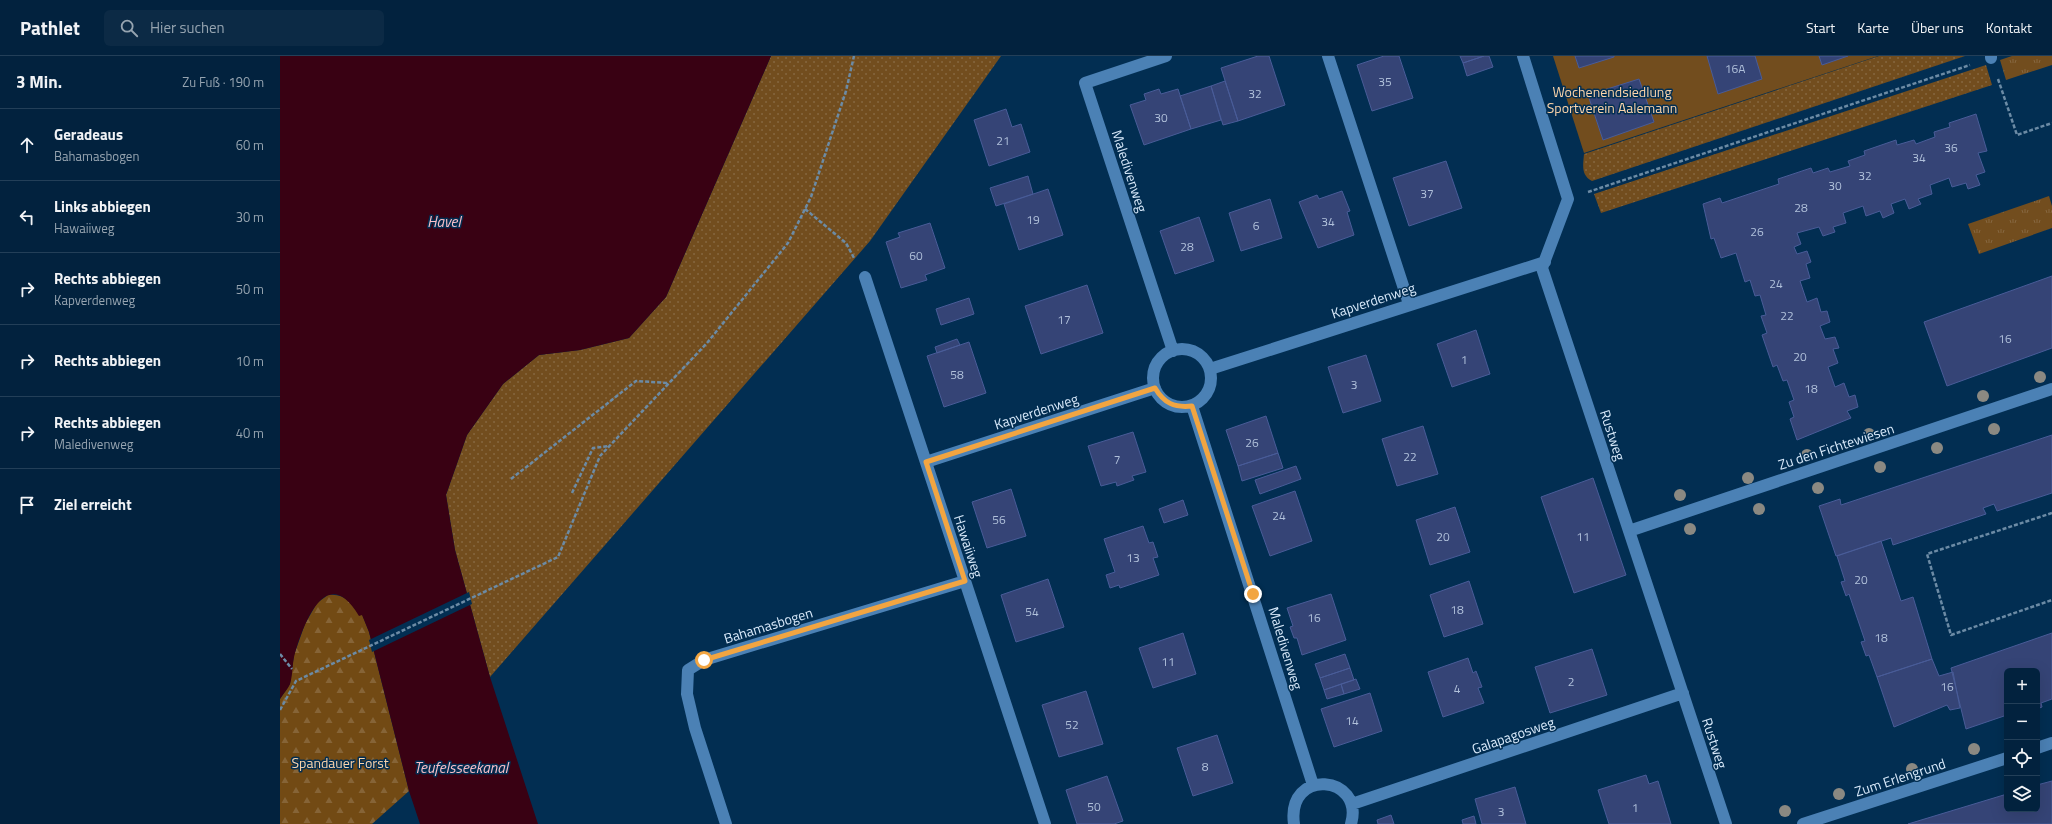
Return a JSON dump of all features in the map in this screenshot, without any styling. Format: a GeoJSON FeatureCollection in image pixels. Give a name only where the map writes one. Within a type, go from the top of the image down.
{"type":"FeatureCollection","features":[{"type":"Feature","properties":{"kind":"street","name":"Maledivenweg"},"geometry":{"type":"LineString","coordinates":[[1166,56],[1084,83],[1173,351]]}},
{"type":"Feature","properties":{"kind":"street"},"geometry":{"type":"LineString","coordinates":[[1328,56],[1409,304]]}},
{"type":"Feature","properties":{"kind":"street"},"geometry":{"type":"LineString","coordinates":[[1523,56],[1568,199]]}},
{"type":"Feature","properties":{"kind":"street","name":"Rustweg"},"geometry":{"type":"LineString","coordinates":[[1568,199],[1542,268],[1726,824]]}},
{"type":"Feature","properties":{"kind":"street","name":"Kapverdenweg"},"geometry":{"type":"LineString","coordinates":[[1210,369],[1409,304],[1545,262]]}},
{"type":"Feature","properties":{"kind":"street","name":"Hawaiiweg"},"geometry":{"type":"LineString","coordinates":[[865,277],[1045,824]]}},
{"type":"Feature","properties":{"kind":"street"},"geometry":{"type":"LineString","coordinates":[[1185,349],[1196,352],[1210,369],[1212,380],[1209,391],[1202,400],[1192,406],[1180,407],[1170,404],[1160,398],[1155,388],[1153,376],[1157,365],[1164,356],[1173,351],[1185,349]]}},
{"type":"Feature","properties":{"kind":"street","name":"Kapverdenweg"},"geometry":{"type":"LineString","coordinates":[[926,462],[1155,388]]}},
{"type":"Feature","properties":{"kind":"street","name":"Zu den Fichtewiesen"},"geometry":{"type":"LineString","coordinates":[[1629,531],[2052,389]]}},
{"type":"Feature","properties":{"kind":"street","name":"Maledivenweg"},"geometry":{"type":"LineString","coordinates":[[1192,406],[1313,785]]}},
{"type":"Feature","properties":{"kind":"street","name":"Bahamasbogen"},"geometry":{"type":"LineString","coordinates":[[726,824],[695,728],[687,694],[688,670],[704,660],[965,581]]}},
{"type":"Feature","properties":{"kind":"street","name":"Galapagosweg"},"geometry":{"type":"LineString","coordinates":[[1352,804],[1683,693]]}},
{"type":"Feature","properties":{"kind":"street"},"geometry":{"type":"LineString","coordinates":[[2040,747],[2052,743]]}},
{"type":"Feature","properties":{"kind":"street","name":"Zum Erlengrund"},"geometry":{"type":"LineString","coordinates":[[1803,824],[2004,759]]}},
{"type":"Feature","properties":{"kind":"street"},"geometry":{"type":"LineString","coordinates":[[1294,824],[1292,812],[1295,800],[1303,791],[1313,785],[1325,783],[1337,787],[1346,794],[1352,804],[1354,816],[1351,824]]}},
{"type":"Feature","properties":{"kind":"path"},"geometry":{"type":"LineString","coordinates":[[280,710],[296,681],[558,557],[600,456],[707,343],[788,243],[811,197],[846,91],[854,56]]}},
{"type":"Feature","properties":{"kind":"path"},"geometry":{"type":"LineString","coordinates":[[1568,199],[1991,57],[2017,135],[2052,123]]}},
{"type":"Feature","properties":{"kind":"path"},"geometry":{"type":"LineString","coordinates":[[805,209],[846,243],[865,277]]}},
{"type":"Feature","properties":{"kind":"path"},"geometry":{"type":"LineString","coordinates":[[511,479],[636,381],[669,383]]}},
{"type":"Feature","properties":{"kind":"path"},"geometry":{"type":"LineString","coordinates":[[572,493],[593,448],[609,446]]}},
{"type":"Feature","properties":{"kind":"path"},"geometry":{"type":"LineString","coordinates":[[2052,513],[1927,554],[1951,635],[2052,600]]}},
{"type":"Feature","properties":{"kind":"path"},"geometry":{"type":"LineString","coordinates":[[280,654],[292,669]]}},
{"type":"Feature","properties":{"kind":"green space"},"geometry":{"type":"Polygon","coordinates":[[[771,56],[1001,56],[870,241],[490,677],[455,550],[446,495],[467,435],[503,384],[539,355],[580,350],[629,338],[666,297],[771,56]]]}},
{"type":"Feature","properties":{"kind":"green space","name":"Wochenendsiedlung Sportverein Aalemann"},"geometry":{"type":"Polygon","coordinates":[[[1553,56],[1878,56],[1584,153],[1553,56]]]}},
{"type":"Feature","properties":{"kind":"green space"},"geometry":{"type":"Polygon","coordinates":[[[1879,56],[1965,56],[1592,181],[1588,179],[1584,173],[1584,154],[1879,56]]]}},
{"type":"Feature","properties":{"kind":"green space"},"geometry":{"type":"Polygon","coordinates":[[[2012,56],[2052,56],[2052,65],[2006,80],[2000,60],[2012,56]]]}},
{"type":"Feature","properties":{"kind":"green space"},"geometry":{"type":"Polygon","coordinates":[[[1986,65],[1992,85],[1601,213],[1594,194],[1986,65]]]}},
{"type":"Feature","properties":{"kind":"green space"},"geometry":{"type":"Polygon","coordinates":[[[2049,196],[2052,206],[2052,228],[1979,254],[1968,224],[2049,196]]]}},
{"type":"Feature","properties":{"kind":"green space","name":"Spandauer Forst"},"geometry":{"type":"Polygon","coordinates":[[[328,595],[343,597],[350,603],[359,615],[362,614],[369,632],[409,791],[372,824],[280,824],[280,699],[290,684],[294,655],[305,624],[317,603],[328,595]]]}},
{"type":"Feature","properties":{"kind":"water","name":"Havel"},"geometry":{"type":"Polygon","coordinates":[[[280,56],[771,56],[666,297],[629,338],[580,350],[539,355],[503,384],[467,435],[446,495],[455,550],[490,677],[538,824],[420,824],[409,791],[369,632],[362,615],[359,616],[347,601],[337,595],[327,596],[318,603],[311,613],[304,627],[295,653],[290,684],[280,699],[280,56]]]}},
{"type":"Feature","properties":{"kind":"pier"},"geometry":{"type":"Polygon","coordinates":[[[469,592],[472,604],[372,652],[369,640],[469,592]]]}},
{"type":"Feature","properties":{"kind":"building"},"geometry":{"type":"Polygon","coordinates":[[[1258,56],[1269,56],[1285,105],[1238,121],[1221,68],[1258,56]]]}},
{"type":"Feature","properties":{"kind":"building"},"geometry":{"type":"Polygon","coordinates":[[[1384,56],[1399,56],[1413,98],[1372,111],[1357,65],[1384,56]]]}},
{"type":"Feature","properties":{"kind":"building"},"geometry":{"type":"Polygon","coordinates":[[[1460,56],[1484,56],[1463,63],[1460,56]]]}},
{"type":"Feature","properties":{"kind":"building"},"geometry":{"type":"Polygon","coordinates":[[[1484,56],[1489,56],[1493,67],[1467,76],[1463,63],[1484,56]]]}},
{"type":"Feature","properties":{"kind":"building"},"geometry":{"type":"Polygon","coordinates":[[[1575,56],[1614,56],[1614,57],[1579,68],[1575,56]]]}},
{"type":"Feature","properties":{"kind":"building"},"geometry":{"type":"Polygon","coordinates":[[[1707,56],[1755,56],[1762,79],[1718,94],[1707,56]]]}},
{"type":"Feature","properties":{"kind":"building"},"geometry":{"type":"Polygon","coordinates":[[[1819,56],[1848,56],[1822,65],[1819,56]]]}},
{"type":"Feature","properties":{"kind":"building"},"geometry":{"type":"Polygon","coordinates":[[[1639,79],[1654,122],[1603,140],[1588,95],[1639,79]]]}},
{"type":"Feature","properties":{"kind":"building"},"geometry":{"type":"Polygon","coordinates":[[[1225,81],[1238,121],[1223,125],[1211,86],[1225,81]]]}},
{"type":"Feature","properties":{"kind":"building"},"geometry":{"type":"Polygon","coordinates":[[[1211,86],[1221,120],[1191,129],[1180,96],[1211,86]]]}},
{"type":"Feature","properties":{"kind":"building"},"geometry":{"type":"Polygon","coordinates":[[[1159,89],[1161,94],[1178,89],[1191,129],[1144,145],[1130,105],[1146,100],[1144,94],[1159,89]]]}},
{"type":"Feature","properties":{"kind":"building"},"geometry":{"type":"Polygon","coordinates":[[[1006,109],[1012,127],[1021,124],[1030,152],[989,166],[974,120],[1006,109]]]}},
{"type":"Feature","properties":{"kind":"building"},"geometry":{"type":"Polygon","coordinates":[[[1976,114],[1987,151],[1978,153],[1985,172],[1976,175],[1980,185],[1968,189],[1966,183],[1952,187],[1949,178],[1930,185],[1932,194],[1918,199],[1921,204],[1909,209],[1905,199],[1891,204],[1894,213],[1883,218],[1880,211],[1866,216],[1863,206],[1843,213],[1846,223],[1833,227],[1835,232],[1823,236],[1819,227],[1797,233],[1801,244],[1794,247],[1797,254],[1807,251],[1811,262],[1806,264],[1810,278],[1800,281],[1807,302],[1817,298],[1821,312],[1827,311],[1830,322],[1820,326],[1825,339],[1835,337],[1839,348],[1833,349],[1838,363],[1828,367],[1835,387],[1844,383],[1849,397],[1855,395],[1858,407],[1847,411],[1851,418],[1797,440],[1790,419],[1794,417],[1789,402],[1794,400],[1787,380],[1783,381],[1777,365],[1773,367],[1762,335],[1767,333],[1761,316],[1766,315],[1760,295],[1755,296],[1750,280],[1745,282],[1736,253],[1721,258],[1714,238],[1711,239],[1703,204],[1720,198],[1722,203],[1779,184],[1778,179],[1811,168],[1813,173],[1828,168],[1830,172],[1850,166],[1848,161],[1865,155],[1864,151],[1896,140],[1897,145],[1914,140],[1916,144],[1935,137],[1934,132],[1950,127],[1949,123],[1976,114]]]}},
{"type":"Feature","properties":{"kind":"building"},"geometry":{"type":"Polygon","coordinates":[[[1446,161],[1462,208],[1409,226],[1393,178],[1446,161]]]}},
{"type":"Feature","properties":{"kind":"building"},"geometry":{"type":"Polygon","coordinates":[[[1028,176],[1033,194],[996,206],[990,188],[1028,176]]]}},
{"type":"Feature","properties":{"kind":"building"},"geometry":{"type":"Polygon","coordinates":[[[1048,189],[1063,235],[1019,250],[1004,204],[1048,189]]]}},
{"type":"Feature","properties":{"kind":"building"},"geometry":{"type":"Polygon","coordinates":[[[1342,191],[1350,211],[1347,212],[1354,235],[1318,248],[1299,202],[1317,195],[1319,199],[1342,191]]]}},
{"type":"Feature","properties":{"kind":"building"},"geometry":{"type":"Polygon","coordinates":[[[1270,199],[1282,238],[1241,251],[1229,213],[1270,199]]]}},
{"type":"Feature","properties":{"kind":"building"},"geometry":{"type":"Polygon","coordinates":[[[1199,217],[1214,261],[1175,274],[1160,231],[1199,217]]]}},
{"type":"Feature","properties":{"kind":"building"},"geometry":{"type":"Polygon","coordinates":[[[930,223],[945,268],[925,275],[927,280],[901,288],[886,242],[900,237],[898,233],[930,223]]]}},
{"type":"Feature","properties":{"kind":"building"},"geometry":{"type":"Polygon","coordinates":[[[2052,276],[2052,348],[1947,386],[1924,322],[2052,276]]]}},
{"type":"Feature","properties":{"kind":"building"},"geometry":{"type":"Polygon","coordinates":[[[1087,285],[1103,333],[1041,354],[1025,306],[1087,285]]]}},
{"type":"Feature","properties":{"kind":"building"},"geometry":{"type":"Polygon","coordinates":[[[969,298],[974,314],[941,325],[936,309],[969,298]]]}},
{"type":"Feature","properties":{"kind":"building"},"geometry":{"type":"Polygon","coordinates":[[[1476,330],[1490,374],[1452,387],[1437,344],[1476,330]]]}},
{"type":"Feature","properties":{"kind":"building"},"geometry":{"type":"Polygon","coordinates":[[[957,339],[960,345],[937,353],[935,347],[957,339]]]}},
{"type":"Feature","properties":{"kind":"building"},"geometry":{"type":"Polygon","coordinates":[[[969,342],[986,393],[944,407],[927,356],[969,342]]]}},
{"type":"Feature","properties":{"kind":"building"},"geometry":{"type":"Polygon","coordinates":[[[1366,355],[1381,401],[1343,413],[1328,367],[1366,355]]]}},
{"type":"Feature","properties":{"kind":"building"},"geometry":{"type":"Polygon","coordinates":[[[1266,416],[1278,453],[1238,466],[1226,430],[1266,416]]]}},
{"type":"Feature","properties":{"kind":"building"},"geometry":{"type":"Polygon","coordinates":[[[1423,426],[1438,474],[1397,486],[1382,439],[1423,426]]]}},
{"type":"Feature","properties":{"kind":"building"},"geometry":{"type":"Polygon","coordinates":[[[1133,432],[1146,472],[1132,476],[1134,480],[1117,486],[1116,482],[1101,486],[1088,446],[1133,432]]]}},
{"type":"Feature","properties":{"kind":"building"},"geometry":{"type":"Polygon","coordinates":[[[2052,435],[2052,493],[1997,511],[1994,504],[1983,508],[1986,514],[1893,545],[1891,538],[1836,556],[1819,506],[1840,499],[1841,505],[2052,435]]]}},
{"type":"Feature","properties":{"kind":"building"},"geometry":{"type":"Polygon","coordinates":[[[1278,453],[1283,468],[1242,481],[1238,466],[1278,453]]]}},
{"type":"Feature","properties":{"kind":"building"},"geometry":{"type":"Polygon","coordinates":[[[1296,466],[1301,479],[1260,494],[1255,480],[1296,466]]]}},
{"type":"Feature","properties":{"kind":"building"},"geometry":{"type":"Polygon","coordinates":[[[1593,478],[1626,575],[1574,593],[1541,497],[1593,478]]]}},
{"type":"Feature","properties":{"kind":"building"},"geometry":{"type":"Polygon","coordinates":[[[1011,489],[1026,536],[987,548],[972,502],[1011,489]]]}},
{"type":"Feature","properties":{"kind":"building"},"geometry":{"type":"Polygon","coordinates":[[[1295,491],[1312,541],[1270,556],[1252,506],[1295,491]]]}},
{"type":"Feature","properties":{"kind":"building"},"geometry":{"type":"Polygon","coordinates":[[[1183,500],[1188,515],[1164,523],[1159,509],[1183,500]]]}},
{"type":"Feature","properties":{"kind":"building"},"geometry":{"type":"Polygon","coordinates":[[[1455,507],[1470,552],[1430,565],[1416,520],[1455,507]]]}},
{"type":"Feature","properties":{"kind":"building"},"geometry":{"type":"Polygon","coordinates":[[[1143,526],[1149,543],[1153,542],[1158,557],[1153,558],[1159,575],[1120,588],[1119,585],[1110,588],[1106,575],[1115,572],[1104,539],[1143,526]]]}},
{"type":"Feature","properties":{"kind":"building"},"geometry":{"type":"Polygon","coordinates":[[[1881,541],[1901,601],[1913,597],[1932,659],[1877,677],[1869,655],[1866,656],[1861,642],[1865,641],[1849,594],[1846,596],[1841,582],[1845,581],[1837,556],[1881,541]]]}},
{"type":"Feature","properties":{"kind":"building"},"geometry":{"type":"Polygon","coordinates":[[[1048,579],[1064,627],[1016,642],[1001,595],[1048,579]]]}},
{"type":"Feature","properties":{"kind":"building"},"geometry":{"type":"Polygon","coordinates":[[[1469,581],[1483,624],[1444,637],[1430,595],[1469,581]]]}},
{"type":"Feature","properties":{"kind":"building"},"geometry":{"type":"Polygon","coordinates":[[[1331,594],[1346,640],[1302,655],[1297,638],[1294,638],[1290,627],[1293,626],[1287,608],[1331,594]]]}},
{"type":"Feature","properties":{"kind":"building"},"geometry":{"type":"Polygon","coordinates":[[[1183,633],[1196,674],[1153,688],[1139,648],[1183,633]]]}},
{"type":"Feature","properties":{"kind":"building"},"geometry":{"type":"Polygon","coordinates":[[[2052,633],[2052,699],[2041,703],[2042,707],[2040,708],[2040,668],[2004,668],[2004,716],[1966,729],[1951,668],[2052,633]]]}},
{"type":"Feature","properties":{"kind":"building"},"geometry":{"type":"Polygon","coordinates":[[[1592,649],[1607,695],[1550,713],[1535,667],[1592,649]]]}},
{"type":"Feature","properties":{"kind":"building"},"geometry":{"type":"Polygon","coordinates":[[[1345,654],[1350,668],[1320,678],[1315,664],[1345,654]]]}},
{"type":"Feature","properties":{"kind":"building"},"geometry":{"type":"Polygon","coordinates":[[[1468,658],[1473,673],[1476,671],[1482,687],[1478,688],[1484,703],[1443,717],[1428,672],[1468,658]]]}},
{"type":"Feature","properties":{"kind":"building"},"geometry":{"type":"Polygon","coordinates":[[[1932,659],[1939,676],[1953,672],[1960,708],[1950,710],[1947,705],[1894,727],[1877,677],[1932,659]]]}},
{"type":"Feature","properties":{"kind":"building"},"geometry":{"type":"Polygon","coordinates":[[[1350,668],[1354,680],[1324,690],[1320,678],[1350,668]]]}},
{"type":"Feature","properties":{"kind":"building"},"geometry":{"type":"Polygon","coordinates":[[[1356,679],[1360,689],[1344,694],[1341,684],[1356,679]]]}},
{"type":"Feature","properties":{"kind":"building"},"geometry":{"type":"Polygon","coordinates":[[[1341,684],[1344,694],[1327,699],[1324,690],[1341,684]]]}},
{"type":"Feature","properties":{"kind":"building"},"geometry":{"type":"Polygon","coordinates":[[[1086,691],[1103,744],[1059,757],[1042,705],[1086,691]]]}},
{"type":"Feature","properties":{"kind":"building"},"geometry":{"type":"Polygon","coordinates":[[[1370,693],[1382,731],[1334,747],[1321,709],[1370,693]]]}},
{"type":"Feature","properties":{"kind":"building"},"geometry":{"type":"Polygon","coordinates":[[[1217,735],[1233,783],[1193,796],[1177,748],[1217,735]]]}},
{"type":"Feature","properties":{"kind":"building"},"geometry":{"type":"Polygon","coordinates":[[[1646,775],[1649,784],[1658,781],[1671,824],[1609,824],[1598,790],[1646,775]]]}},
{"type":"Feature","properties":{"kind":"building"},"geometry":{"type":"Polygon","coordinates":[[[1107,776],[1123,821],[1114,824],[1077,824],[1066,790],[1107,776]]]}},
{"type":"Feature","properties":{"kind":"building"},"geometry":{"type":"Polygon","coordinates":[[[2052,781],[2052,824],[1908,824],[2004,795],[2004,812],[2040,812],[2040,784],[2052,781]]]}},
{"type":"Feature","properties":{"kind":"building"},"geometry":{"type":"Polygon","coordinates":[[[1515,787],[1526,824],[1482,824],[1475,799],[1515,787]]]}},
{"type":"Feature","properties":{"kind":"building"},"geometry":{"type":"Polygon","coordinates":[[[1391,815],[1394,824],[1378,824],[1377,820],[1391,815]]]}},
{"type":"Feature","properties":{"kind":"building"},"geometry":{"type":"Polygon","coordinates":[[[1474,816],[1476,824],[1463,824],[1462,820],[1474,816]]]}},
{"type":"Feature","properties":{"kind":"route"},"geometry":{"type":"LineString","coordinates":[[704,660],[965,581],[926,462],[1155,388],[1160,398],[1170,404],[1180,407],[1192,406],[1253,594]]}},
{"type":"Feature","properties":{"kind":"water label","name":"Teufelsseekanal"},"geometry":{"type":"Point","coordinates":[461,767]}}]}
